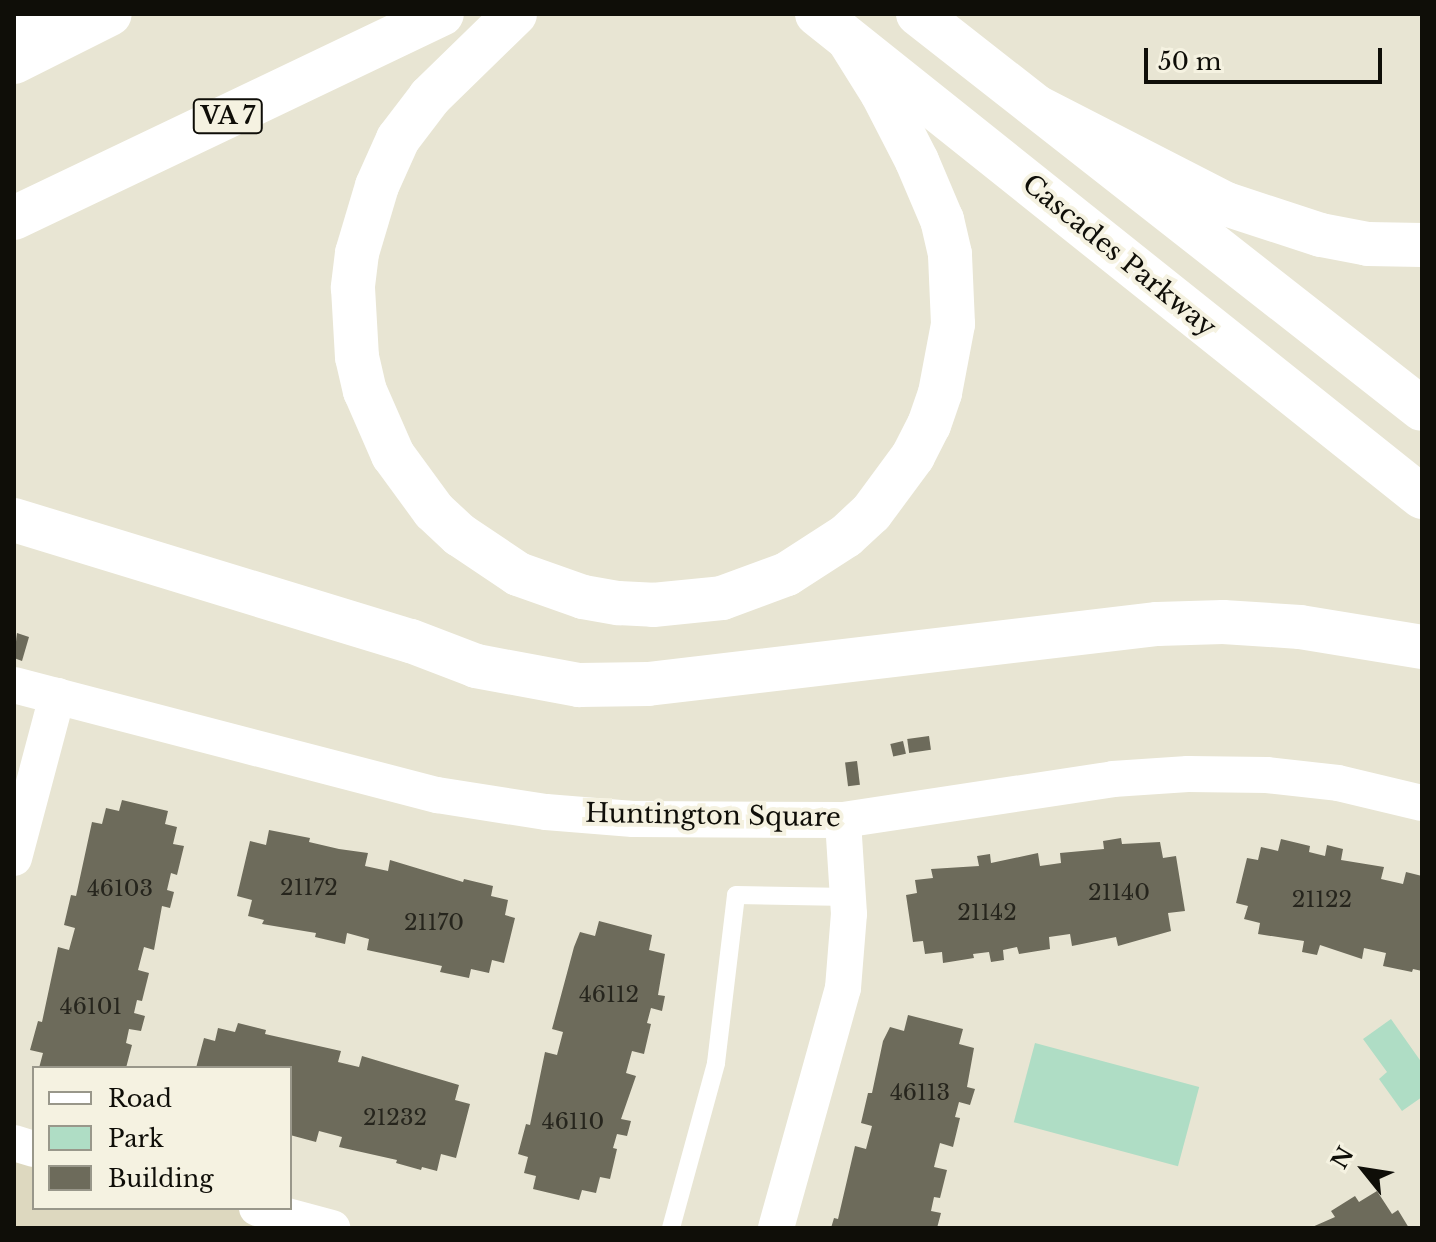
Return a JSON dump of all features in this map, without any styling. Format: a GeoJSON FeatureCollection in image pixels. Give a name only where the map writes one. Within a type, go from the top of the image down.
{"type":"FeatureCollection","features":[{"type":"Feature","properties":{"kind":"main road"},"geometry":{"type":"LineString","coordinates":[[14,22],[48,14]]}},
{"type":"Feature","properties":{"kind":"main road"},"geometry":{"type":"LineString","coordinates":[[14,62],[110,14]]}},
{"type":"Feature","properties":{"kind":"main road","name":"VA 7"},"geometry":{"type":"LineString","coordinates":[[14,218],[442,14]]}},
{"type":"Feature","properties":{"kind":"main road"},"geometry":{"type":"LineString","coordinates":[[515,14],[430,97],[398,139],[377,186],[357,253],[353,288],[357,357],[365,391],[393,455],[434,511],[460,535],[518,574],[583,597],[618,603],[699,602],[755,588],[787,574],[846,536],[871,513],[913,456],[929,425],[940,393],[953,324],[950,254],[942,220],[917,161],[850,42]]}},
{"type":"Feature","properties":{"kind":"main road","name":"Cascades Parkway"},"geometry":{"type":"LineString","coordinates":[[817,14],[1422,497]]}},
{"type":"Feature","properties":{"kind":"main road"},"geometry":{"type":"LineString","coordinates":[[918,14],[1422,409]]}},
{"type":"Feature","properties":{"kind":"main road"},"geometry":{"type":"LineString","coordinates":[[1037,107],[1226,204],[1321,235],[1368,244],[1422,245]]}},
{"type":"Feature","properties":{"kind":"main road"},"geometry":{"type":"LineString","coordinates":[[14,520],[411,641],[476,666],[579,685],[648,684],[1157,624],[1223,622],[1300,627],[1422,647]]}},
{"type":"Feature","properties":{"kind":"street","name":"Huntington Square"},"geometry":{"type":"LineString","coordinates":[[14,685],[397,786],[468,800],[633,819],[843,820],[1113,779],[1188,774],[1267,775],[1338,783],[1422,803]]}},
{"type":"Feature","properties":{"kind":"street"},"geometry":{"type":"LineString","coordinates":[[14,858],[57,696]]}},
{"type":"Feature","properties":{"kind":"street"},"geometry":{"type":"LineString","coordinates":[[776,1228],[843,988],[848,897],[843,820]]}},
{"type":"Feature","properties":{"kind":"street"},"geometry":{"type":"LineString","coordinates":[[264,1210],[332,1228]]}},
{"type":"Feature","properties":{"kind":"lane"},"geometry":{"type":"LineString","coordinates":[[671,1228],[716,1063],[736,895],[848,897]]}},
{"type":"Feature","properties":{"kind":"shaded area"},"geometry":{"type":"Polygon","coordinates":[[[14,1144],[32,1148],[32,1210],[264,1210],[332,1228],[14,1228],[14,1144]]]}},
{"type":"Feature","properties":{"kind":"green space"},"geometry":{"type":"Polygon","coordinates":[[[1391,1019],[1422,1063],[1422,1097],[1402,1111],[1379,1079],[1387,1072],[1363,1039],[1391,1019]]]}},
{"type":"Feature","properties":{"kind":"green space"},"geometry":{"type":"Polygon","coordinates":[[[1035,1043],[1199,1087],[1178,1166],[1014,1122],[1035,1043]]]}},
{"type":"Feature","properties":{"kind":"building"},"geometry":{"type":"Polygon","coordinates":[[[17,633],[29,637],[22,661],[14,658],[17,633]]]}},
{"type":"Feature","properties":{"kind":"building"},"geometry":{"type":"Polygon","coordinates":[[[929,736],[931,750],[909,753],[907,739],[929,736]]]}},
{"type":"Feature","properties":{"kind":"building"},"geometry":{"type":"Polygon","coordinates":[[[903,741],[906,754],[893,757],[890,744],[903,741]]]}},
{"type":"Feature","properties":{"kind":"building"},"geometry":{"type":"Polygon","coordinates":[[[857,761],[860,785],[848,786],[845,762],[857,761]]]}},
{"type":"Feature","properties":{"kind":"building"},"geometry":{"type":"Polygon","coordinates":[[[122,800],[168,811],[165,824],[177,827],[173,844],[184,846],[177,875],[171,873],[167,890],[174,892],[170,908],[162,906],[154,950],[144,947],[138,970],[149,973],[142,1001],[137,1000],[134,1013],[145,1016],[141,1031],[129,1029],[126,1043],[132,1045],[127,1066],[40,1066],[43,1053],[30,1050],[38,1021],[42,1022],[58,947],[69,950],[75,928],[64,925],[71,895],[76,896],[92,822],[102,824],[106,808],[119,811],[122,800]]]}},
{"type":"Feature","properties":{"kind":"building"},"geometry":{"type":"Polygon","coordinates":[[[269,830],[310,838],[309,842],[339,849],[368,853],[365,866],[388,871],[390,860],[463,882],[464,879],[493,886],[491,896],[508,900],[505,915],[515,918],[504,963],[492,960],[489,973],[471,969],[469,978],[440,972],[442,966],[367,950],[369,939],[347,933],[345,944],[315,937],[316,933],[262,924],[264,920],[248,916],[252,900],[237,896],[250,841],[266,845],[269,830]]]}},
{"type":"Feature","properties":{"kind":"building"},"geometry":{"type":"Polygon","coordinates":[[[1121,838],[1122,844],[1160,842],[1163,858],[1176,856],[1185,911],[1168,913],[1171,931],[1118,946],[1116,937],[1072,946],[1070,934],[1049,937],[1050,949],[1019,954],[1017,947],[1003,950],[1004,960],[991,962],[989,952],[943,963],[942,952],[925,954],[923,941],[913,942],[906,895],[917,893],[915,880],[933,878],[931,869],[979,866],[977,856],[990,854],[991,863],[1038,853],[1040,866],[1061,863],[1060,853],[1104,849],[1103,841],[1121,838]]]}},
{"type":"Feature","properties":{"kind":"building"},"geometry":{"type":"Polygon","coordinates":[[[1281,839],[1310,846],[1309,852],[1325,856],[1327,845],[1343,849],[1341,860],[1384,867],[1381,879],[1403,884],[1406,872],[1422,876],[1422,971],[1383,966],[1386,953],[1364,948],[1362,959],[1320,945],[1317,955],[1302,952],[1304,941],[1258,934],[1260,923],[1244,919],[1248,906],[1236,903],[1247,858],[1258,860],[1261,847],[1278,851],[1281,839]]]}},
{"type":"Feature","properties":{"kind":"building"},"geometry":{"type":"Polygon","coordinates":[[[599,921],[652,935],[649,950],[665,954],[658,995],[665,996],[662,1011],[651,1008],[647,1023],[651,1024],[644,1054],[632,1051],[626,1073],[636,1076],[621,1119],[631,1121],[627,1136],[617,1134],[610,1179],[600,1177],[596,1193],[582,1190],[579,1200],[533,1189],[536,1176],[524,1173],[528,1157],[518,1154],[526,1124],[530,1125],[545,1052],[557,1055],[563,1032],[552,1029],[574,947],[580,932],[595,936],[599,921]]]}},
{"type":"Feature","properties":{"kind":"building"},"geometry":{"type":"Polygon","coordinates":[[[908,1015],[963,1029],[959,1044],[974,1048],[967,1087],[975,1089],[970,1105],[959,1102],[955,1117],[960,1118],[953,1147],[940,1143],[934,1167],[947,1170],[940,1198],[934,1197],[931,1211],[941,1213],[937,1228],[831,1228],[834,1218],[838,1219],[855,1146],[866,1149],[872,1126],[861,1123],[868,1093],[872,1093],[883,1041],[890,1027],[904,1031],[908,1015]]]}},
{"type":"Feature","properties":{"kind":"building"},"geometry":{"type":"Polygon","coordinates":[[[238,1023],[266,1030],[265,1034],[341,1051],[338,1062],[359,1067],[362,1056],[459,1085],[455,1100],[470,1104],[456,1158],[441,1154],[437,1171],[422,1167],[421,1170],[396,1163],[397,1160],[339,1147],[342,1137],[319,1131],[316,1142],[292,1136],[292,1066],[197,1066],[204,1038],[215,1041],[218,1028],[235,1032],[238,1023]]]}},
{"type":"Feature","properties":{"kind":"building"},"geometry":{"type":"Polygon","coordinates":[[[1377,1191],[1392,1214],[1398,1210],[1409,1228],[1310,1228],[1335,1217],[1331,1211],[1355,1196],[1359,1202],[1377,1191]]]}}]}
